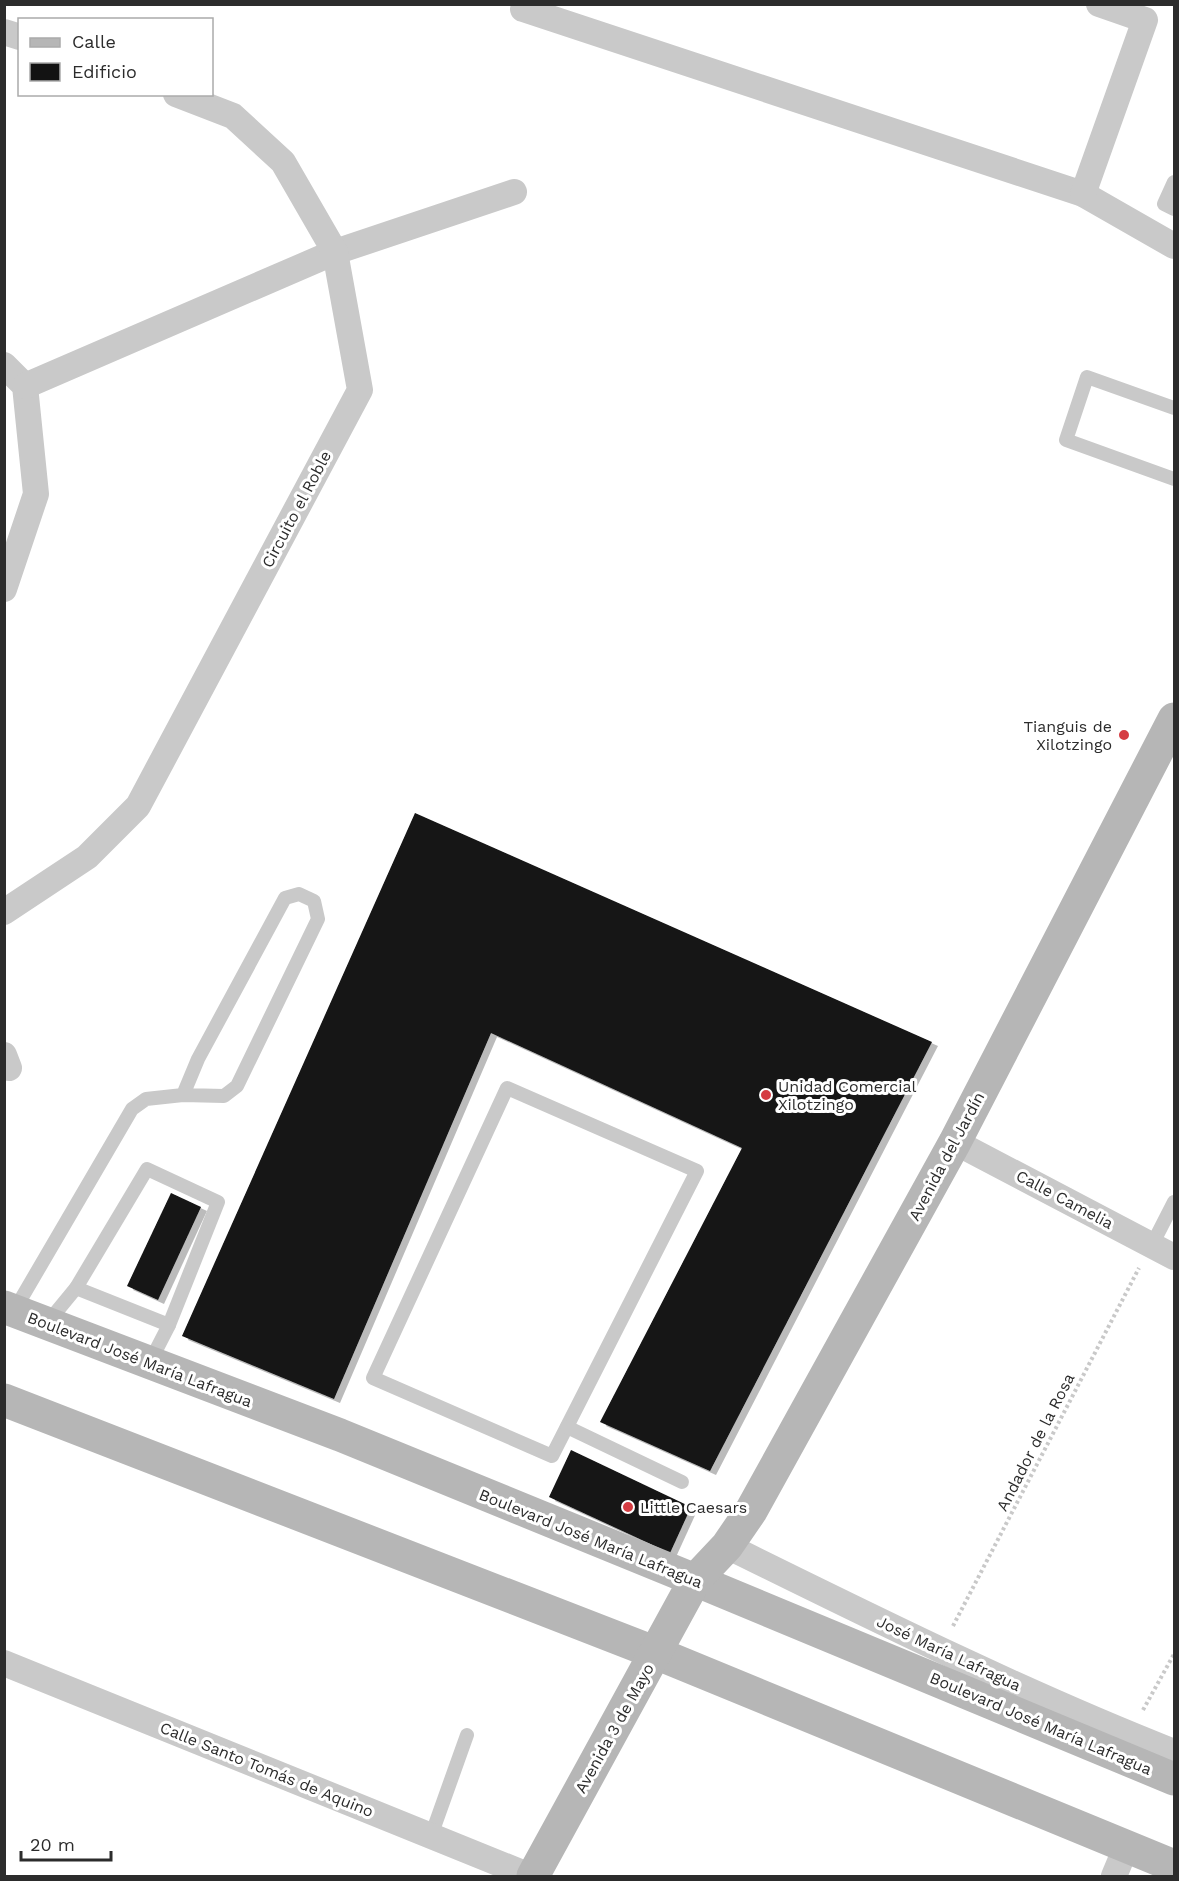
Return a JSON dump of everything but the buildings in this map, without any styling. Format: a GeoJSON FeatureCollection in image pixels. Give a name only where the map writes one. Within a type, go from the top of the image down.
{"type":"FeatureCollection","features":[{"type":"Feature","properties":{"kind":"main road","name":"Avenida del Jardín"},"geometry":{"type":"LineString","coordinates":[[695,1580],[727,1546],[751,1510],[955,1142],[1174,719]]}},
{"type":"Feature","properties":{"kind":"main road","name":"Boulevard José María Lafragua"},"geometry":{"type":"LineString","coordinates":[[9,1309],[340,1435],[1174,1779]]}},
{"type":"Feature","properties":{"kind":"main road"},"geometry":{"type":"LineString","coordinates":[[4,1400],[656,1653],[1174,1866]]}},
{"type":"Feature","properties":{"kind":"main road","name":"Avenida 3 de Mayo"},"geometry":{"type":"LineString","coordinates":[[532,1876],[695,1580]]}},
{"type":"Feature","properties":{"kind":"street"},"geometry":{"type":"LineString","coordinates":[[526,4],[524,9],[1083,194],[1174,246]]}},
{"type":"Feature","properties":{"kind":"street"},"geometry":{"type":"LineString","coordinates":[[1083,194],[1144,20],[1099,4]]}},
{"type":"Feature","properties":{"kind":"street","name":"Circuito el Roble"},"geometry":{"type":"LineString","coordinates":[[4,912],[87,857],[138,806],[360,390],[335,252],[283,162],[233,116],[181,96]]}},
{"type":"Feature","properties":{"kind":"street"},"geometry":{"type":"LineString","coordinates":[[25,386],[335,252],[514,192]]}},
{"type":"Feature","properties":{"kind":"street"},"geometry":{"type":"LineString","coordinates":[[4,365],[25,386],[36,494],[4,589]]}},
{"type":"Feature","properties":{"kind":"street","name":"Calle Camelia"},"geometry":{"type":"LineString","coordinates":[[955,1142],[1174,1257]]}},
{"type":"Feature","properties":{"kind":"street","name":"José María Lafragua"},"geometry":{"type":"LineString","coordinates":[[727,1546],[941,1651],[1174,1752]]}},
{"type":"Feature","properties":{"kind":"street","name":"Calle Santo Tomás de Aquino"},"geometry":{"type":"LineString","coordinates":[[4,1663],[532,1876]]}},
{"type":"Feature","properties":{"kind":"street"},"geometry":{"type":"LineString","coordinates":[[1114,1876],[1127,1845]]}},
{"type":"Feature","properties":{"kind":"lane"},"geometry":{"type":"LineString","coordinates":[[1174,182],[1164,204],[1174,209]]}},
{"type":"Feature","properties":{"kind":"lane"},"geometry":{"type":"LineString","coordinates":[[1174,408],[1087,377],[1066,440],[1174,479]]}},
{"type":"Feature","properties":{"kind":"lane"},"geometry":{"type":"LineString","coordinates":[[9,1309],[132,1109],[146,1099],[183,1095],[224,1096],[237,1086],[318,919],[314,901],[299,894],[285,898],[198,1059],[183,1095]]}},
{"type":"Feature","properties":{"kind":"lane"},"geometry":{"type":"LineString","coordinates":[[507,1088],[697,1171],[567,1427],[552,1456],[373,1378],[507,1088]]}},
{"type":"Feature","properties":{"kind":"lane"},"geometry":{"type":"LineString","coordinates":[[47,1323],[76,1288],[147,1169],[218,1202],[169,1325],[150,1362]]}},
{"type":"Feature","properties":{"kind":"lane"},"geometry":{"type":"LineString","coordinates":[[1152,1245],[1174,1202]]}},
{"type":"Feature","properties":{"kind":"lane"},"geometry":{"type":"LineString","coordinates":[[76,1288],[169,1325]]}},
{"type":"Feature","properties":{"kind":"lane"},"geometry":{"type":"LineString","coordinates":[[567,1427],[682,1482]]}},
{"type":"Feature","properties":{"kind":"lane"},"geometry":{"type":"LineString","coordinates":[[431,1836],[467,1735]]}},
{"type":"Feature","properties":{"kind":"path","name":"Andador de la Rosa"},"geometry":{"type":"LineString","coordinates":[[941,1651],[1152,1245]]}},
{"type":"Feature","properties":{"kind":"path"},"geometry":{"type":"LineString","coordinates":[[1130,1734],[1174,1654]]}},
{"type":"Feature","properties":{"kind":"place","name":"Tianguis de Xilotzingo"},"geometry":{"type":"Point","coordinates":[1124,735]}},
{"type":"Feature","properties":{"kind":"place","name":"Unidad Comercial Xilotzingo"},"geometry":{"type":"Point","coordinates":[766,1095]}},
{"type":"Feature","properties":{"kind":"place","name":"Little Caesars"},"geometry":{"type":"Point","coordinates":[628,1507]}}]}
